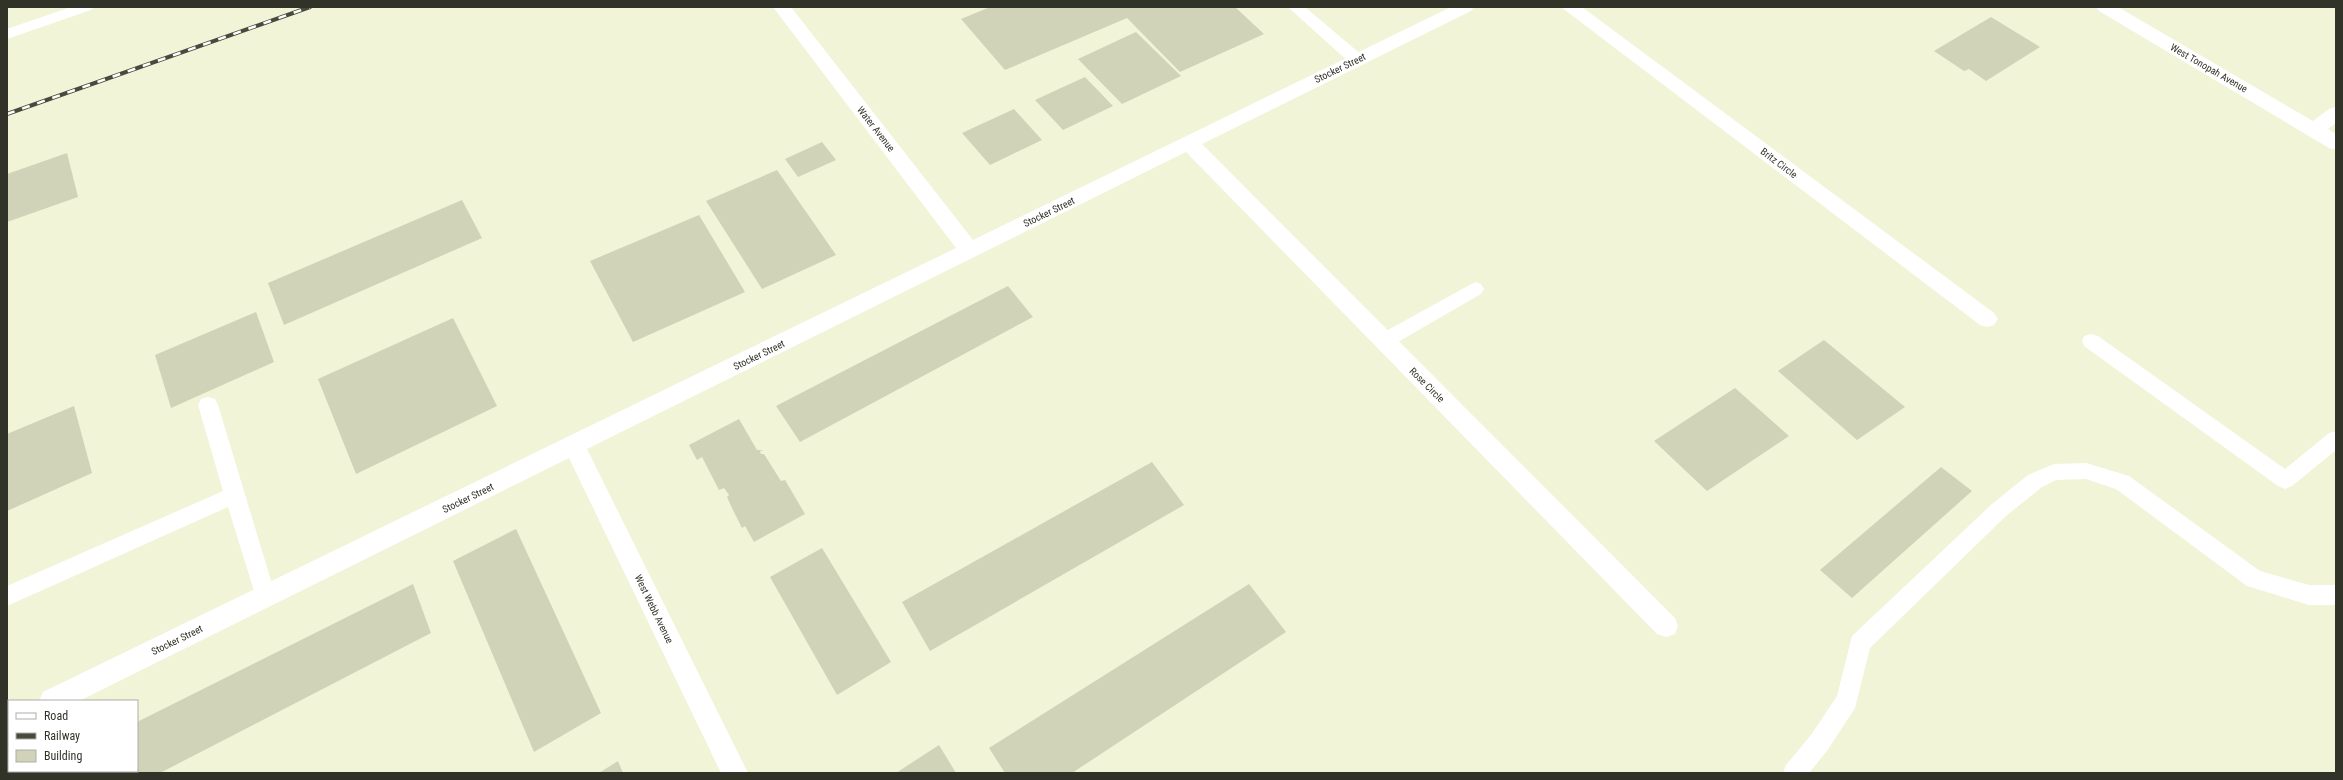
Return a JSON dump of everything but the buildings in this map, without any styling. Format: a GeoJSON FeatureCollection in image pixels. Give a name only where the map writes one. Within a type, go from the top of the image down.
{"type":"FeatureCollection","features":[{"type":"Feature","properties":{"kind":"street","name":"Water Avenue"},"geometry":{"type":"LineString","coordinates":[[782,7],[970,251]]}},
{"type":"Feature","properties":{"kind":"street","name":"Stocker Street"},"geometry":{"type":"LineString","coordinates":[[56,700],[1465,7]]}},
{"type":"Feature","properties":{"kind":"street","name":"Britz Circle"},"geometry":{"type":"LineString","coordinates":[[1570,7],[1987,319]]}},
{"type":"Feature","properties":{"kind":"street","name":"West Tonopah Avenue"},"geometry":{"type":"LineString","coordinates":[[2105,7],[2336,143]]}},
{"type":"Feature","properties":{"kind":"street"},"geometry":{"type":"LineString","coordinates":[[2314,130],[2336,114]]}},
{"type":"Feature","properties":{"kind":"street","name":"Rose Circle"},"geometry":{"type":"LineString","coordinates":[[1189,143],[1666,626]]}},
{"type":"Feature","properties":{"kind":"street","name":"West Webb Avenue"},"geometry":{"type":"LineString","coordinates":[[574,446],[735,773]]}},
{"type":"Feature","properties":{"kind":"lane"},"geometry":{"type":"LineString","coordinates":[[7,34],[86,7]]}},
{"type":"Feature","properties":{"kind":"lane"},"geometry":{"type":"LineString","coordinates":[[1296,7],[1357,60]]}},
{"type":"Feature","properties":{"kind":"lane"},"geometry":{"type":"LineString","coordinates":[[1384,342],[1475,289]]}},
{"type":"Feature","properties":{"kind":"lane"},"geometry":{"type":"LineString","coordinates":[[2091,341],[2285,480],[2336,439]]}},
{"type":"Feature","properties":{"kind":"lane"},"geometry":{"type":"LineString","coordinates":[[208,405],[264,597]]}},
{"type":"Feature","properties":{"kind":"lane"},"geometry":{"type":"LineString","coordinates":[[1794,773],[1819,743],[1847,700],[1860,643],[1999,510],[2035,481],[2054,472],[2086,471],[2122,482],[2254,578],[2310,595],[2336,595]]}},
{"type":"Feature","properties":{"kind":"lane"},"geometry":{"type":"LineString","coordinates":[[7,596],[235,495]]}},
{"type":"Feature","properties":{"kind":"railway"},"geometry":{"type":"LineString","coordinates":[[7,114],[310,7]]}}]}
